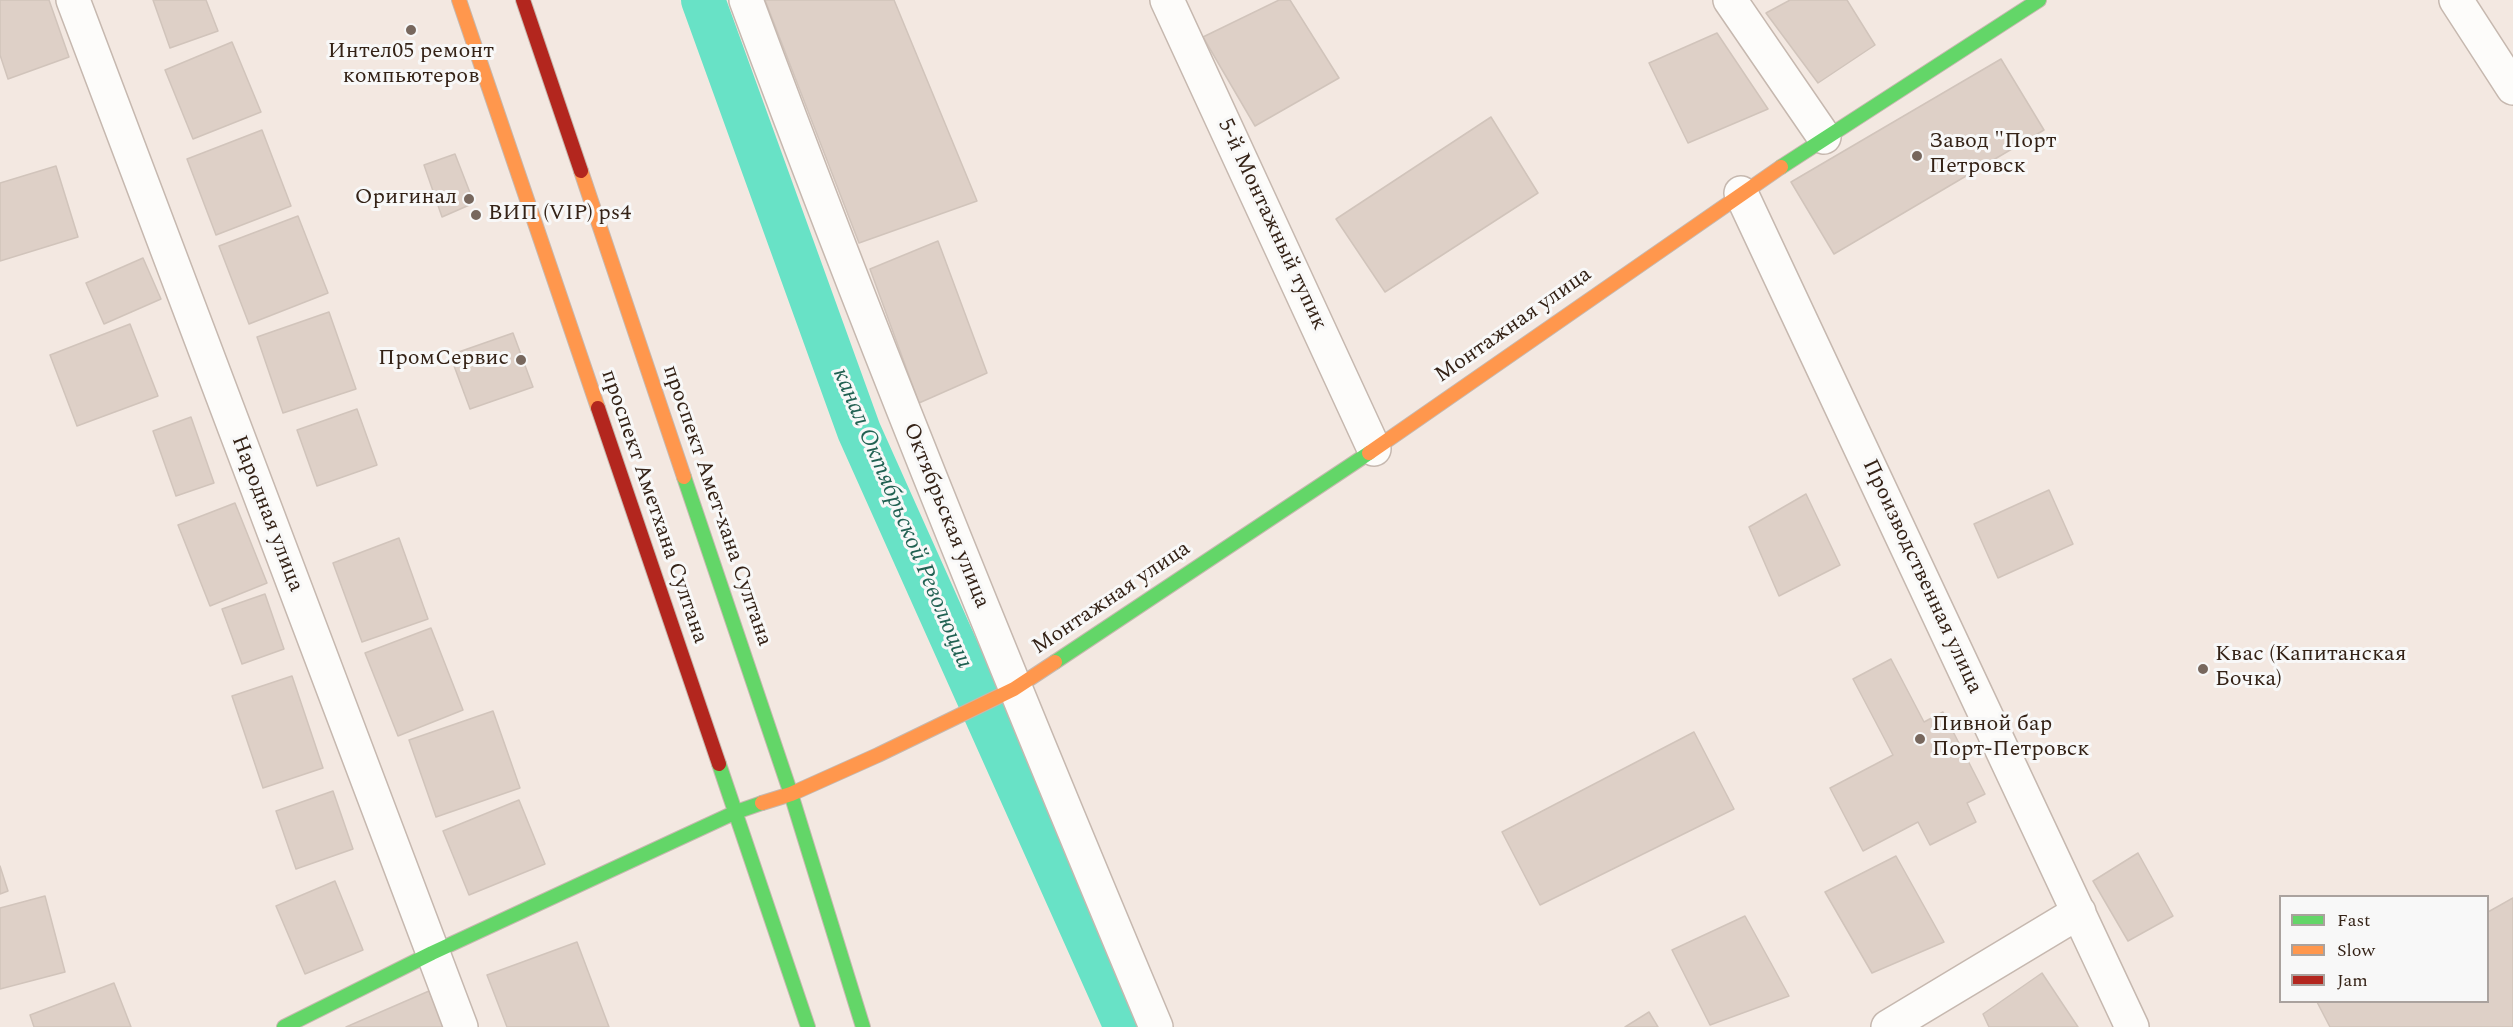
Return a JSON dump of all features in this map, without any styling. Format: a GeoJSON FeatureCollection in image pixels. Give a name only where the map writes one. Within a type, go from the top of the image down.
{"type":"FeatureCollection","features":[{"type":"Feature","properties":{"kind":"main road","name":"проспект Аметхана Султана"},"geometry":{"type":"LineString","coordinates":[[459,0],[808,1027]]}},
{"type":"Feature","properties":{"kind":"main road","name":"проспект Амет-хана Султана"},"geometry":{"type":"LineString","coordinates":[[523,0],[791,794],[863,1027]]}},
{"type":"Feature","properties":{"kind":"main road","name":"Монтажная улица"},"geometry":{"type":"LineString","coordinates":[[284,1027],[432,953],[736,812],[791,794],[1014,689],[1374,449],[1824,137],[2039,0]]}},
{"type":"Feature","properties":{"kind":"street","name":"Народная улица"},"geometry":{"type":"LineString","coordinates":[[73,0],[461,1027]]}},
{"type":"Feature","properties":{"kind":"street","name":"Октябрьская улица"},"geometry":{"type":"LineString","coordinates":[[746,0],[826,216],[1014,689],[1156,1027]]}},
{"type":"Feature","properties":{"kind":"street","name":"5-й Монтажный тупик"},"geometry":{"type":"LineString","coordinates":[[1167,0],[1374,449]]}},
{"type":"Feature","properties":{"kind":"street"},"geometry":{"type":"LineString","coordinates":[[1730,0],[1824,137]]}},
{"type":"Feature","properties":{"kind":"street"},"geometry":{"type":"LineString","coordinates":[[2456,0],[2513,88]]}},
{"type":"Feature","properties":{"kind":"street","name":"Производственная улица"},"geometry":{"type":"LineString","coordinates":[[1741,193],[2132,1027]]}},
{"type":"Feature","properties":{"kind":"street"},"geometry":{"type":"LineString","coordinates":[[1888,1027],[2079,912]]}},
{"type":"Feature","properties":{"kind":"building"},"geometry":{"type":"Polygon","coordinates":[[[0,0],[49,0],[69,57],[8,79],[0,55],[0,0]]]}},
{"type":"Feature","properties":{"kind":"building"},"geometry":{"type":"Polygon","coordinates":[[[153,0],[206,0],[218,31],[170,48],[153,0]]]}},
{"type":"Feature","properties":{"kind":"building"},"geometry":{"type":"Polygon","coordinates":[[[765,0],[894,0],[977,201],[859,243],[765,0]]]}},
{"type":"Feature","properties":{"kind":"building"},"geometry":{"type":"Polygon","coordinates":[[[1279,0],[1290,0],[1339,78],[1255,126],[1203,37],[1279,0]]]}},
{"type":"Feature","properties":{"kind":"building"},"geometry":{"type":"Polygon","coordinates":[[[1790,0],[1847,0],[1875,45],[1818,83],[1766,13],[1790,0]]]}},
{"type":"Feature","properties":{"kind":"building"},"geometry":{"type":"Polygon","coordinates":[[[1717,33],[1768,109],[1688,143],[1649,63],[1717,33]]]}},
{"type":"Feature","properties":{"kind":"building"},"geometry":{"type":"Polygon","coordinates":[[[232,42],[261,112],[193,139],[165,70],[232,42]]]}},
{"type":"Feature","properties":{"kind":"building","name":"Завод \"Порт Петровск"},"geometry":{"type":"Polygon","coordinates":[[[2001,59],[2044,130],[1834,254],[1791,182],[2001,59]]]}},
{"type":"Feature","properties":{"kind":"building"},"geometry":{"type":"Polygon","coordinates":[[[1491,117],[1538,193],[1385,292],[1336,219],[1491,117]]]}},
{"type":"Feature","properties":{"kind":"building"},"geometry":{"type":"Polygon","coordinates":[[[262,130],[291,206],[216,235],[187,159],[262,130]]]}},
{"type":"Feature","properties":{"kind":"building"},"geometry":{"type":"Polygon","coordinates":[[[455,154],[474,203],[442,217],[424,165],[455,154]]]}},
{"type":"Feature","properties":{"kind":"building"},"geometry":{"type":"Polygon","coordinates":[[[56,166],[78,237],[0,261],[0,183],[56,166]]]}},
{"type":"Feature","properties":{"kind":"building"},"geometry":{"type":"Polygon","coordinates":[[[298,216],[328,293],[249,324],[219,246],[298,216]]]}},
{"type":"Feature","properties":{"kind":"building"},"geometry":{"type":"Polygon","coordinates":[[[938,241],[987,373],[919,403],[870,269],[938,241]]]}},
{"type":"Feature","properties":{"kind":"building"},"geometry":{"type":"Polygon","coordinates":[[[143,258],[161,299],[104,324],[86,283],[143,258]]]}},
{"type":"Feature","properties":{"kind":"building"},"geometry":{"type":"Polygon","coordinates":[[[329,312],[356,389],[283,413],[257,337],[329,312]]]}},
{"type":"Feature","properties":{"kind":"building"},"geometry":{"type":"Polygon","coordinates":[[[130,324],[158,396],[77,426],[50,355],[130,324]]]}},
{"type":"Feature","properties":{"kind":"building"},"geometry":{"type":"Polygon","coordinates":[[[513,333],[533,387],[470,409],[450,355],[513,333]]]}},
{"type":"Feature","properties":{"kind":"building"},"geometry":{"type":"Polygon","coordinates":[[[357,409],[377,465],[317,486],[297,430],[357,409]]]}},
{"type":"Feature","properties":{"kind":"building"},"geometry":{"type":"Polygon","coordinates":[[[191,417],[214,483],[176,496],[153,431],[191,417]]]}},
{"type":"Feature","properties":{"kind":"building"},"geometry":{"type":"Polygon","coordinates":[[[2049,490],[2073,544],[1998,578],[1974,524],[2049,490]]]}},
{"type":"Feature","properties":{"kind":"building"},"geometry":{"type":"Polygon","coordinates":[[[1806,494],[1840,565],[1779,596],[1749,527],[1806,494]]]}},
{"type":"Feature","properties":{"kind":"building"},"geometry":{"type":"Polygon","coordinates":[[[235,503],[267,583],[210,606],[178,525],[235,503]]]}},
{"type":"Feature","properties":{"kind":"building"},"geometry":{"type":"Polygon","coordinates":[[[399,538],[428,619],[362,642],[333,563],[399,538]]]}},
{"type":"Feature","properties":{"kind":"building"},"geometry":{"type":"Polygon","coordinates":[[[265,594],[284,649],[242,664],[222,609],[265,594]]]}},
{"type":"Feature","properties":{"kind":"building"},"geometry":{"type":"Polygon","coordinates":[[[431,628],[463,710],[398,736],[365,653],[431,628]]]}},
{"type":"Feature","properties":{"kind":"building","name":"Пивной бар Порт-Петровск"},"geometry":{"type":"Polygon","coordinates":[[[1891,659],[1924,722],[1943,712],[1985,794],[1967,803],[1976,822],[1930,845],[1918,822],[1863,851],[1830,788],[1893,755],[1853,679],[1891,659]]]}},
{"type":"Feature","properties":{"kind":"building"},"geometry":{"type":"Polygon","coordinates":[[[292,676],[323,768],[263,788],[232,696],[292,676]]]}},
{"type":"Feature","properties":{"kind":"building"},"geometry":{"type":"Polygon","coordinates":[[[493,711],[520,788],[436,817],[409,740],[493,711]]]}},
{"type":"Feature","properties":{"kind":"building"},"geometry":{"type":"Polygon","coordinates":[[[1694,732],[1734,809],[1540,905],[1502,832],[1694,732]]]}},
{"type":"Feature","properties":{"kind":"building"},"geometry":{"type":"Polygon","coordinates":[[[333,791],[353,849],[296,869],[276,811],[333,791]]]}},
{"type":"Feature","properties":{"kind":"building"},"geometry":{"type":"Polygon","coordinates":[[[519,800],[545,864],[469,895],[443,831],[519,800]]]}},
{"type":"Feature","properties":{"kind":"building"},"geometry":{"type":"Polygon","coordinates":[[[2138,853],[2173,916],[2128,941],[2093,881],[2138,853]]]}},
{"type":"Feature","properties":{"kind":"building"},"geometry":{"type":"Polygon","coordinates":[[[1896,856],[1944,942],[1872,973],[1825,892],[1896,856]]]}},
{"type":"Feature","properties":{"kind":"building"},"geometry":{"type":"Polygon","coordinates":[[[0,866],[8,891],[0,894],[0,866]]]}},
{"type":"Feature","properties":{"kind":"building"},"geometry":{"type":"Polygon","coordinates":[[[335,881],[363,950],[305,974],[276,906],[335,881]]]}},
{"type":"Feature","properties":{"kind":"building"},"geometry":{"type":"Polygon","coordinates":[[[45,896],[65,972],[0,989],[0,908],[45,896]]]}},
{"type":"Feature","properties":{"kind":"building"},"geometry":{"type":"Polygon","coordinates":[[[2513,898],[2513,1027],[2330,1027],[2318,1003],[2489,1003],[2489,911],[2513,898]]]}},
{"type":"Feature","properties":{"kind":"building"},"geometry":{"type":"Polygon","coordinates":[[[1745,916],[1789,996],[1710,1025],[1672,950],[1745,916]]]}},
{"type":"Feature","properties":{"kind":"building"},"geometry":{"type":"Polygon","coordinates":[[[577,942],[609,1027],[507,1027],[487,975],[577,942]]]}},
{"type":"Feature","properties":{"kind":"building"},"geometry":{"type":"Polygon","coordinates":[[[2042,973],[2078,1027],[1989,1027],[1983,1014],[2042,973]]]}},
{"type":"Feature","properties":{"kind":"building"},"geometry":{"type":"Polygon","coordinates":[[[114,983],[131,1027],[34,1027],[30,1015],[114,983]]]}},
{"type":"Feature","properties":{"kind":"building"},"geometry":{"type":"Polygon","coordinates":[[[429,991],[444,1027],[346,1027],[429,991]]]}},
{"type":"Feature","properties":{"kind":"building"},"geometry":{"type":"Polygon","coordinates":[[[1649,1012],[1658,1027],[1625,1027],[1649,1012]]]}},
{"type":"Feature","properties":{"kind":"waterway","name":"канал Октябрьской Революции"},"geometry":{"type":"LineString","coordinates":[[703,0],[859,431],[1126,1027]]}},
{"type":"Feature","properties":{"kind":"traffic: fast"},"geometry":{"type":"LineString","coordinates":[[1781,167],[2039,0]]}},
{"type":"Feature","properties":{"kind":"traffic: fast"},"geometry":{"type":"LineString","coordinates":[[1055,662],[1369,453]]}},
{"type":"Feature","properties":{"kind":"traffic: fast"},"geometry":{"type":"LineString","coordinates":[[684,477],[791,794],[863,1027]]}},
{"type":"Feature","properties":{"kind":"traffic: fast"},"geometry":{"type":"LineString","coordinates":[[719,764],[808,1027]]}},
{"type":"Feature","properties":{"kind":"traffic: fast"},"geometry":{"type":"LineString","coordinates":[[284,1027],[432,953],[736,812],[762,803]]}},
{"type":"Feature","properties":{"kind":"traffic: slow"},"geometry":{"type":"LineString","coordinates":[[459,0],[598,408]]}},
{"type":"Feature","properties":{"kind":"traffic: slow"},"geometry":{"type":"LineString","coordinates":[[1369,453],[1781,167]]}},
{"type":"Feature","properties":{"kind":"traffic: slow"},"geometry":{"type":"LineString","coordinates":[[581,171],[684,477]]}},
{"type":"Feature","properties":{"kind":"traffic: slow"},"geometry":{"type":"LineString","coordinates":[[762,803],[791,794],[878,755],[1014,689],[1055,662]]}},
{"type":"Feature","properties":{"kind":"traffic: jam"},"geometry":{"type":"LineString","coordinates":[[523,0],[581,171]]}},
{"type":"Feature","properties":{"kind":"traffic: jam"},"geometry":{"type":"LineString","coordinates":[[598,408],[719,764]]}},
{"type":"Feature","properties":{"kind":"place","name":"Интел05 ремонт компьютеров"},"geometry":{"type":"Point","coordinates":[411,30]}},
{"type":"Feature","properties":{"kind":"place","name":"Завод \"Порт Петровск"},"geometry":{"type":"Point","coordinates":[1917,156]}},
{"type":"Feature","properties":{"kind":"place","name":"Оригинал"},"geometry":{"type":"Point","coordinates":[469,199]}},
{"type":"Feature","properties":{"kind":"place","name":"ВИП (VIP) ps4"},"geometry":{"type":"Point","coordinates":[476,215]}},
{"type":"Feature","properties":{"kind":"place","name":"ПромСервис"},"geometry":{"type":"Point","coordinates":[521,360]}},
{"type":"Feature","properties":{"kind":"place","name":"Квас (Капитанская Бочка)"},"geometry":{"type":"Point","coordinates":[2203,669]}},
{"type":"Feature","properties":{"kind":"place","name":"Пивной бар Порт-Петровск"},"geometry":{"type":"Point","coordinates":[1920,739]}}]}
